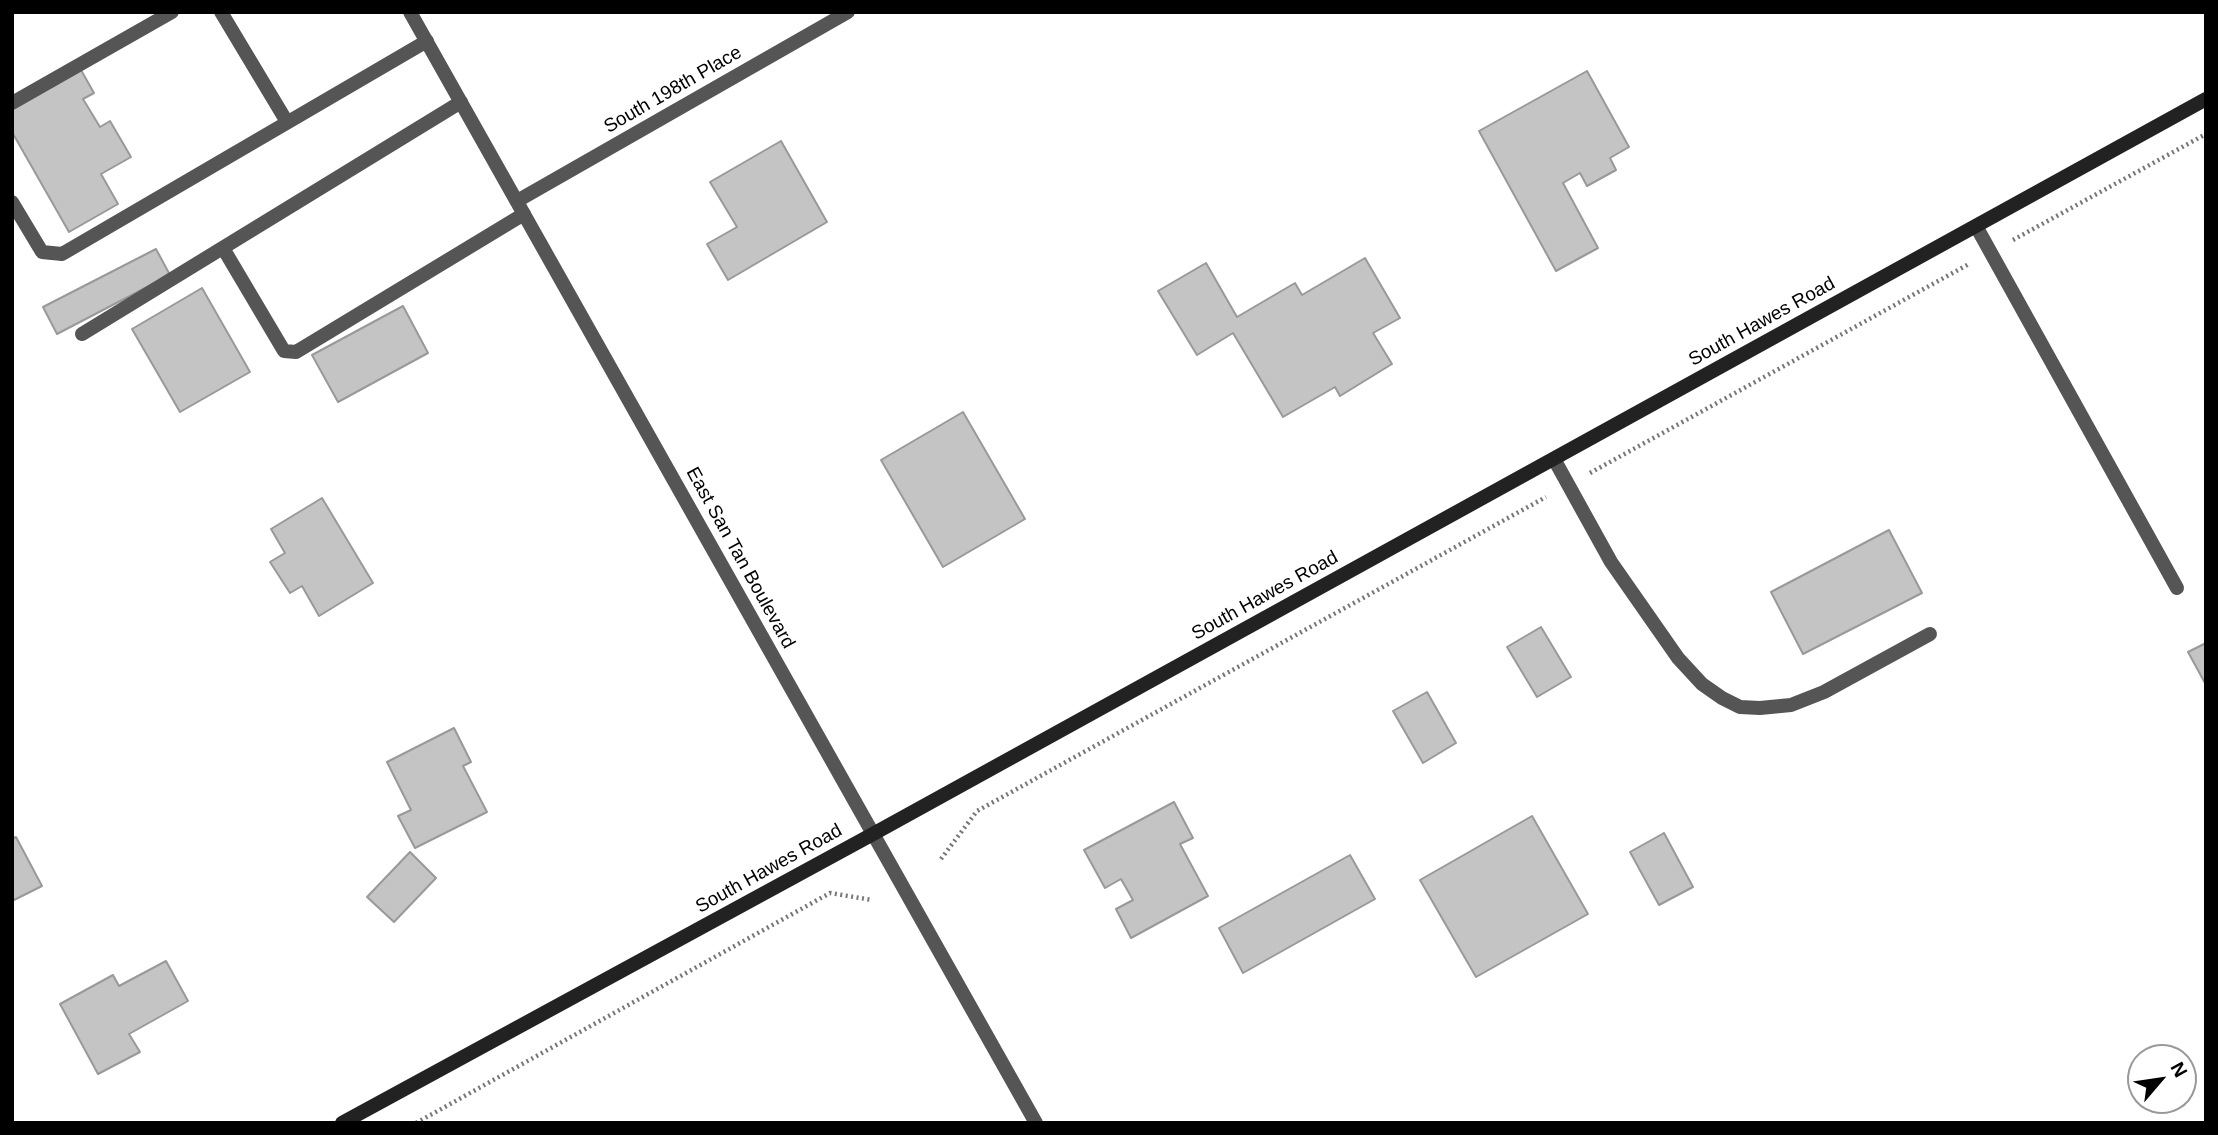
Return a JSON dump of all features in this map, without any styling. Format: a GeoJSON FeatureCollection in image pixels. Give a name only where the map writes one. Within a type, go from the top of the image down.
{"type":"FeatureCollection","features":[{"type":"Feature","properties":{"kind":"main road","name":"South Hawes Road"},"geometry":{"type":"LineString","coordinates":[[342,1123],[873,834],[2206,99]]}},
{"type":"Feature","properties":{"kind":"street"},"geometry":{"type":"LineString","coordinates":[[12,103],[172,12]]}},
{"type":"Feature","properties":{"kind":"street"},"geometry":{"type":"LineString","coordinates":[[221,12],[286,122]]}},
{"type":"Feature","properties":{"kind":"street","name":"East San Tan Boulevard"},"geometry":{"type":"LineString","coordinates":[[410,12],[1036,1123]]}},
{"type":"Feature","properties":{"kind":"street","name":"South 198th Place"},"geometry":{"type":"LineString","coordinates":[[223,248],[284,351],[296,352],[520,207],[848,12]]}},
{"type":"Feature","properties":{"kind":"street"},"geometry":{"type":"LineString","coordinates":[[12,202],[42,252],[62,254],[426,41]]}},
{"type":"Feature","properties":{"kind":"street"},"geometry":{"type":"LineString","coordinates":[[82,334],[461,102]]}},
{"type":"Feature","properties":{"kind":"street"},"geometry":{"type":"LineString","coordinates":[[1976,226],[2177,587]]}},
{"type":"Feature","properties":{"kind":"street"},"geometry":{"type":"LineString","coordinates":[[1554,459],[1611,562],[1678,659],[1702,684],[1740,707],[1791,705],[1824,692],[1930,634]]}},
{"type":"Feature","properties":{"kind":"path"},"geometry":{"type":"LineString","coordinates":[[416,1123],[830,893],[872,901]]}},
{"type":"Feature","properties":{"kind":"building"},"geometry":{"type":"Polygon","coordinates":[[[81,70],[94,93],[83,99],[100,127],[110,121],[131,157],[101,174],[118,204],[69,232],[12,132],[12,109],[81,70]]]}},
{"type":"Feature","properties":{"kind":"building"},"geometry":{"type":"Polygon","coordinates":[[[1587,71],[1629,147],[1610,158],[1616,170],[1587,186],[1580,173],[1563,183],[1598,248],[1556,271],[1479,131],[1587,71]]]}},
{"type":"Feature","properties":{"kind":"building"},"geometry":{"type":"Polygon","coordinates":[[[781,141],[827,222],[728,280],[707,244],[737,227],[710,182],[781,141]]]}},
{"type":"Feature","properties":{"kind":"building"},"geometry":{"type":"Polygon","coordinates":[[[156,249],[170,275],[57,334],[43,307],[156,249]]]}},
{"type":"Feature","properties":{"kind":"building"},"geometry":{"type":"Polygon","coordinates":[[[1365,258],[1400,318],[1373,333],[1392,364],[1340,396],[1335,387],[1283,417],[1233,333],[1197,355],[1158,291],[1206,263],[1237,317],[1295,283],[1302,295],[1365,258]]]}},
{"type":"Feature","properties":{"kind":"building"},"geometry":{"type":"Polygon","coordinates":[[[202,288],[250,372],[180,412],[132,329],[202,288]]]}},
{"type":"Feature","properties":{"kind":"building"},"geometry":{"type":"Polygon","coordinates":[[[403,306],[428,353],[338,402],[312,355],[403,306]]]}},
{"type":"Feature","properties":{"kind":"building"},"geometry":{"type":"Polygon","coordinates":[[[963,412],[1025,519],[943,567],[881,460],[963,412]]]}},
{"type":"Feature","properties":{"kind":"building"},"geometry":{"type":"Polygon","coordinates":[[[322,498],[373,583],[319,616],[302,586],[290,593],[270,562],[285,553],[271,529],[322,498]]]}},
{"type":"Feature","properties":{"kind":"building"},"geometry":{"type":"Polygon","coordinates":[[[1889,530],[1922,593],[1803,654],[1771,592],[1889,530]]]}},
{"type":"Feature","properties":{"kind":"building"},"geometry":{"type":"Polygon","coordinates":[[[1541,627],[1571,677],[1537,697],[1507,647],[1541,627]]]}},
{"type":"Feature","properties":{"kind":"building"},"geometry":{"type":"Polygon","coordinates":[[[2206,643],[2206,685],[2188,652],[2206,643]]]}},
{"type":"Feature","properties":{"kind":"building"},"geometry":{"type":"Polygon","coordinates":[[[1427,692],[1456,743],[1423,763],[1393,711],[1427,692]]]}},
{"type":"Feature","properties":{"kind":"building"},"geometry":{"type":"Polygon","coordinates":[[[454,728],[471,762],[463,766],[487,812],[415,848],[398,816],[411,810],[387,762],[454,728]]]}},
{"type":"Feature","properties":{"kind":"building"},"geometry":{"type":"Polygon","coordinates":[[[1174,802],[1193,838],[1180,844],[1208,896],[1131,938],[1116,909],[1133,900],[1121,879],[1105,888],[1084,850],[1174,802]]]}},
{"type":"Feature","properties":{"kind":"building"},"geometry":{"type":"Polygon","coordinates":[[[1532,816],[1588,914],[1476,977],[1420,880],[1532,816]]]}},
{"type":"Feature","properties":{"kind":"building"},"geometry":{"type":"Polygon","coordinates":[[[1664,833],[1693,887],[1659,905],[1630,852],[1664,833]]]}},
{"type":"Feature","properties":{"kind":"building"},"geometry":{"type":"Polygon","coordinates":[[[16,837],[42,886],[12,901],[12,839],[16,837]]]}},
{"type":"Feature","properties":{"kind":"building"},"geometry":{"type":"Polygon","coordinates":[[[410,852],[436,878],[394,922],[367,897],[410,852]]]}},
{"type":"Feature","properties":{"kind":"building"},"geometry":{"type":"Polygon","coordinates":[[[1350,855],[1375,899],[1243,973],[1219,928],[1350,855]]]}},
{"type":"Feature","properties":{"kind":"building"},"geometry":{"type":"Polygon","coordinates":[[[166,961],[188,1001],[129,1034],[140,1052],[98,1074],[60,1004],[113,975],[119,986],[166,961]]]}}]}
